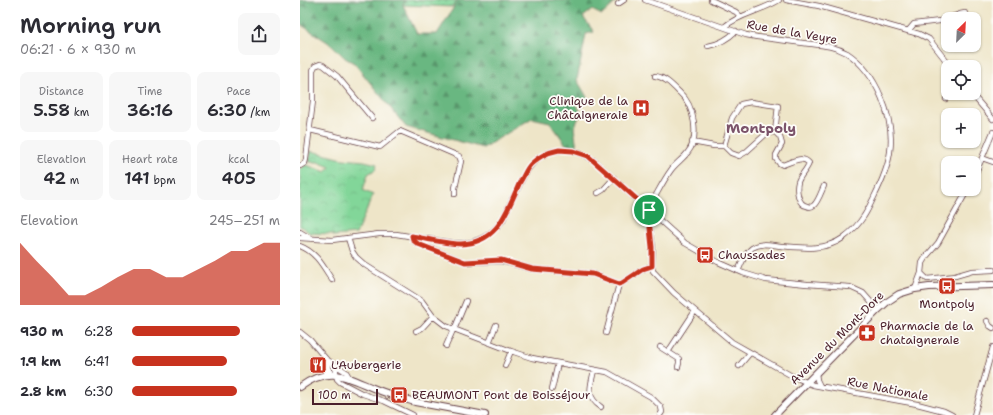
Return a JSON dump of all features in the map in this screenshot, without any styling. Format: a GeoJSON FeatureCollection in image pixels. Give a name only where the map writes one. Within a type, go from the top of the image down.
{"type":"FeatureCollection","features":[{"type":"Feature","properties":{"kind":"main road","name":"Avenue du Mont-Dore"},"geometry":{"type":"LineString","coordinates":[[775,415],[878,310],[899,294],[929,287],[993,285]]}},
{"type":"Feature","properties":{"kind":"main road"},"geometry":{"type":"LineString","coordinates":[[300,387],[313,379],[331,375],[349,377],[382,392],[404,399],[485,415]]}},
{"type":"Feature","properties":{"kind":"street"},"geometry":{"type":"LineString","coordinates":[[618,4],[624,0]]}},
{"type":"Feature","properties":{"kind":"street","name":"Rue de la Veyre"},"geometry":{"type":"LineString","coordinates":[[645,0],[736,32],[757,37],[832,47],[846,53],[862,65],[876,85],[886,110],[891,137],[888,165],[864,216],[851,232],[842,239],[830,245],[810,248],[766,244],[758,245],[751,249],[745,256],[738,271]]}},
{"type":"Feature","properties":{"kind":"street"},"geometry":{"type":"LineString","coordinates":[[711,0],[736,12],[741,17]]}},
{"type":"Feature","properties":{"kind":"street"},"geometry":{"type":"LineString","coordinates":[[724,27],[730,22],[772,5],[779,0]]}},
{"type":"Feature","properties":{"kind":"street"},"geometry":{"type":"LineString","coordinates":[[786,0],[819,6],[919,34],[929,39],[946,60]]}},
{"type":"Feature","properties":{"kind":"street"},"geometry":{"type":"LineString","coordinates":[[908,31],[914,24],[941,21]]}},
{"type":"Feature","properties":{"kind":"street"},"geometry":{"type":"LineString","coordinates":[[708,46],[731,37],[736,32]]}},
{"type":"Feature","properties":{"kind":"street"},"geometry":{"type":"LineString","coordinates":[[300,166],[306,162],[313,101],[313,70],[318,64],[323,65],[337,76],[372,118]]}},
{"type":"Feature","properties":{"kind":"street"},"geometry":{"type":"LineString","coordinates":[[412,236],[415,242],[465,262],[501,260],[532,269],[593,274],[619,284],[643,269],[652,266],[649,207],[668,174],[689,151],[694,132],[692,112],[684,96],[667,81],[655,76]]}},
{"type":"Feature","properties":{"kind":"street"},"geometry":{"type":"LineString","coordinates":[[977,100],[993,119]]}},
{"type":"Feature","properties":{"kind":"street"},"geometry":{"type":"LineString","coordinates":[[724,146],[732,118],[741,104],[750,102],[778,106],[774,132]]}},
{"type":"Feature","properties":{"kind":"street"},"geometry":{"type":"LineString","coordinates":[[310,130],[380,147],[400,132],[456,154],[459,156],[461,161],[455,194]]}},
{"type":"Feature","properties":{"kind":"street"},"geometry":{"type":"LineString","coordinates":[[692,142],[714,146],[724,146],[731,153],[739,156],[746,152],[767,133],[774,132],[780,137],[782,144],[776,155],[776,159],[779,163],[783,165],[801,159],[806,159],[809,162],[808,167],[798,182],[798,198],[802,204],[808,207],[814,205],[824,186]]}},
{"type":"Feature","properties":{"kind":"street"},"geometry":{"type":"LineString","coordinates":[[993,132],[982,158],[993,162]]}},
{"type":"Feature","properties":{"kind":"street"},"geometry":{"type":"LineString","coordinates":[[300,238],[332,240],[396,234],[461,244],[476,241],[494,230],[503,220],[523,176],[532,164],[539,158],[554,151],[568,150],[583,154],[593,160],[686,243],[718,262],[738,271],[774,281],[850,287],[863,294],[878,310]]}},
{"type":"Feature","properties":{"kind":"street"},"geometry":{"type":"LineString","coordinates":[[598,193],[603,190],[614,178]]}},
{"type":"Feature","properties":{"kind":"street"},"geometry":{"type":"LineString","coordinates":[[916,289],[921,273],[922,262],[938,244],[964,196]]}},
{"type":"Feature","properties":{"kind":"street"},"geometry":{"type":"LineString","coordinates":[[300,232],[310,238]]}},
{"type":"Feature","properties":{"kind":"street"},"geometry":{"type":"LineString","coordinates":[[348,238],[352,251],[356,257],[365,265],[422,301],[433,316],[446,326],[532,358],[607,372],[651,397],[661,407],[662,412],[660,415]]}},
{"type":"Feature","properties":{"kind":"street"},"geometry":{"type":"LineString","coordinates":[[300,246],[306,248],[318,257],[332,280]]}},
{"type":"Feature","properties":{"kind":"street","name":"Rue Nationale"},"geometry":{"type":"LineString","coordinates":[[652,266],[658,276],[674,293],[732,342],[792,376],[820,386],[917,404],[944,411],[952,415]]}},
{"type":"Feature","properties":{"kind":"street"},"geometry":{"type":"LineString","coordinates":[[928,280],[955,276],[972,271],[993,270]]}},
{"type":"Feature","properties":{"kind":"street"},"geometry":{"type":"LineString","coordinates":[[921,273],[928,280],[929,287]]}},
{"type":"Feature","properties":{"kind":"street"},"geometry":{"type":"LineString","coordinates":[[606,333],[619,284]]}},
{"type":"Feature","properties":{"kind":"street"},"geometry":{"type":"LineString","coordinates":[[446,346],[466,301]]}},
{"type":"Feature","properties":{"kind":"street"},"geometry":{"type":"LineString","coordinates":[[668,352],[695,311]]}},
{"type":"Feature","properties":{"kind":"street"},"geometry":{"type":"LineString","coordinates":[[416,331],[422,328],[433,316]]}},
{"type":"Feature","properties":{"kind":"street"},"geometry":{"type":"LineString","coordinates":[[987,321],[993,328]]}},
{"type":"Feature","properties":{"kind":"street"},"geometry":{"type":"LineString","coordinates":[[489,343],[496,326]]}},
{"type":"Feature","properties":{"kind":"street"},"geometry":{"type":"LineString","coordinates":[[300,332],[310,340],[326,359],[346,372],[349,377]]}},
{"type":"Feature","properties":{"kind":"street"},"geometry":{"type":"LineString","coordinates":[[660,347],[679,359],[680,363],[678,367]]}},
{"type":"Feature","properties":{"kind":"street"},"geometry":{"type":"LineString","coordinates":[[974,415],[993,347]]}},
{"type":"Feature","properties":{"kind":"street"},"geometry":{"type":"LineString","coordinates":[[505,366],[511,351]]}},
{"type":"Feature","properties":{"kind":"street"},"geometry":{"type":"LineString","coordinates":[[739,366],[750,353]]}},
{"type":"Feature","properties":{"kind":"street"},"geometry":{"type":"LineString","coordinates":[[326,359],[328,365],[326,367],[331,375],[340,382],[363,394],[384,401],[413,415]]}},
{"type":"Feature","properties":{"kind":"street"},"geometry":{"type":"LineString","coordinates":[[552,389],[558,363]]}},
{"type":"Feature","properties":{"kind":"street"},"geometry":{"type":"LineString","coordinates":[[331,375],[335,365]]}},
{"type":"Feature","properties":{"kind":"street"},"geometry":{"type":"LineString","coordinates":[[594,370],[590,394],[601,407]]}},
{"type":"Feature","properties":{"kind":"street"},"geometry":{"type":"LineString","coordinates":[[816,373],[820,386]]}},
{"type":"Feature","properties":{"kind":"green space"},"geometry":{"type":"Polygon","coordinates":[[[300,0],[405,0],[403,5],[417,34],[437,34],[457,0],[618,0],[602,15],[592,10],[583,17],[594,32],[586,34],[577,80],[588,99],[576,103],[581,113],[574,128],[577,148],[567,146],[550,122],[532,118],[483,148],[406,127],[354,63],[345,58],[332,45],[300,24],[300,0]]]}},
{"type":"Feature","properties":{"kind":"green space"},"geometry":{"type":"Polygon","coordinates":[[[405,0],[457,0],[454,7],[403,5],[405,0]]]}},
{"type":"Feature","properties":{"kind":"green space"},"geometry":{"type":"Polygon","coordinates":[[[311,151],[343,159],[377,164],[376,169],[368,174],[363,190],[373,195],[356,234],[333,236],[333,234],[310,233],[300,226],[300,169],[306,165],[326,172],[330,167],[318,162],[309,162],[311,151]]]}},
{"type":"Feature","properties":{"kind":"place","name":"Clinique de la Châtaigneraie"},"geometry":{"type":"Point","coordinates":[641,108]}},
{"type":"Feature","properties":{"kind":"place","name":"Chaussades"},"geometry":{"type":"Point","coordinates":[705,255]}},
{"type":"Feature","properties":{"kind":"place","name":"Montpoly"},"geometry":{"type":"Point","coordinates":[947,286]}},
{"type":"Feature","properties":{"kind":"place","name":"Pharmacie de la chataigneraie"},"geometry":{"type":"Point","coordinates":[867,333]}},
{"type":"Feature","properties":{"kind":"place","name":"L'Aubergerie"},"geometry":{"type":"Point","coordinates":[318,365]}},
{"type":"Feature","properties":{"kind":"place","name":"BEAUMONT Pont de Boisséjour"},"geometry":{"type":"Point","coordinates":[399,395]}},
{"type":"Feature","properties":{"kind":"district","name":"Montpoly"},"geometry":{"type":"Point","coordinates":[761,128]}},
{"type":"Feature","properties":{"kind":"route"},"geometry":{"type":"LineString","coordinates":[[559,150],[573,151],[588,156],[649,210],[648,215],[652,247],[652,266],[643,269],[619,284],[607,278],[593,274],[532,269],[501,260],[465,262],[415,242],[412,236],[461,244],[483,238],[499,226],[503,220],[528,168],[544,155],[559,150]]}}]}
